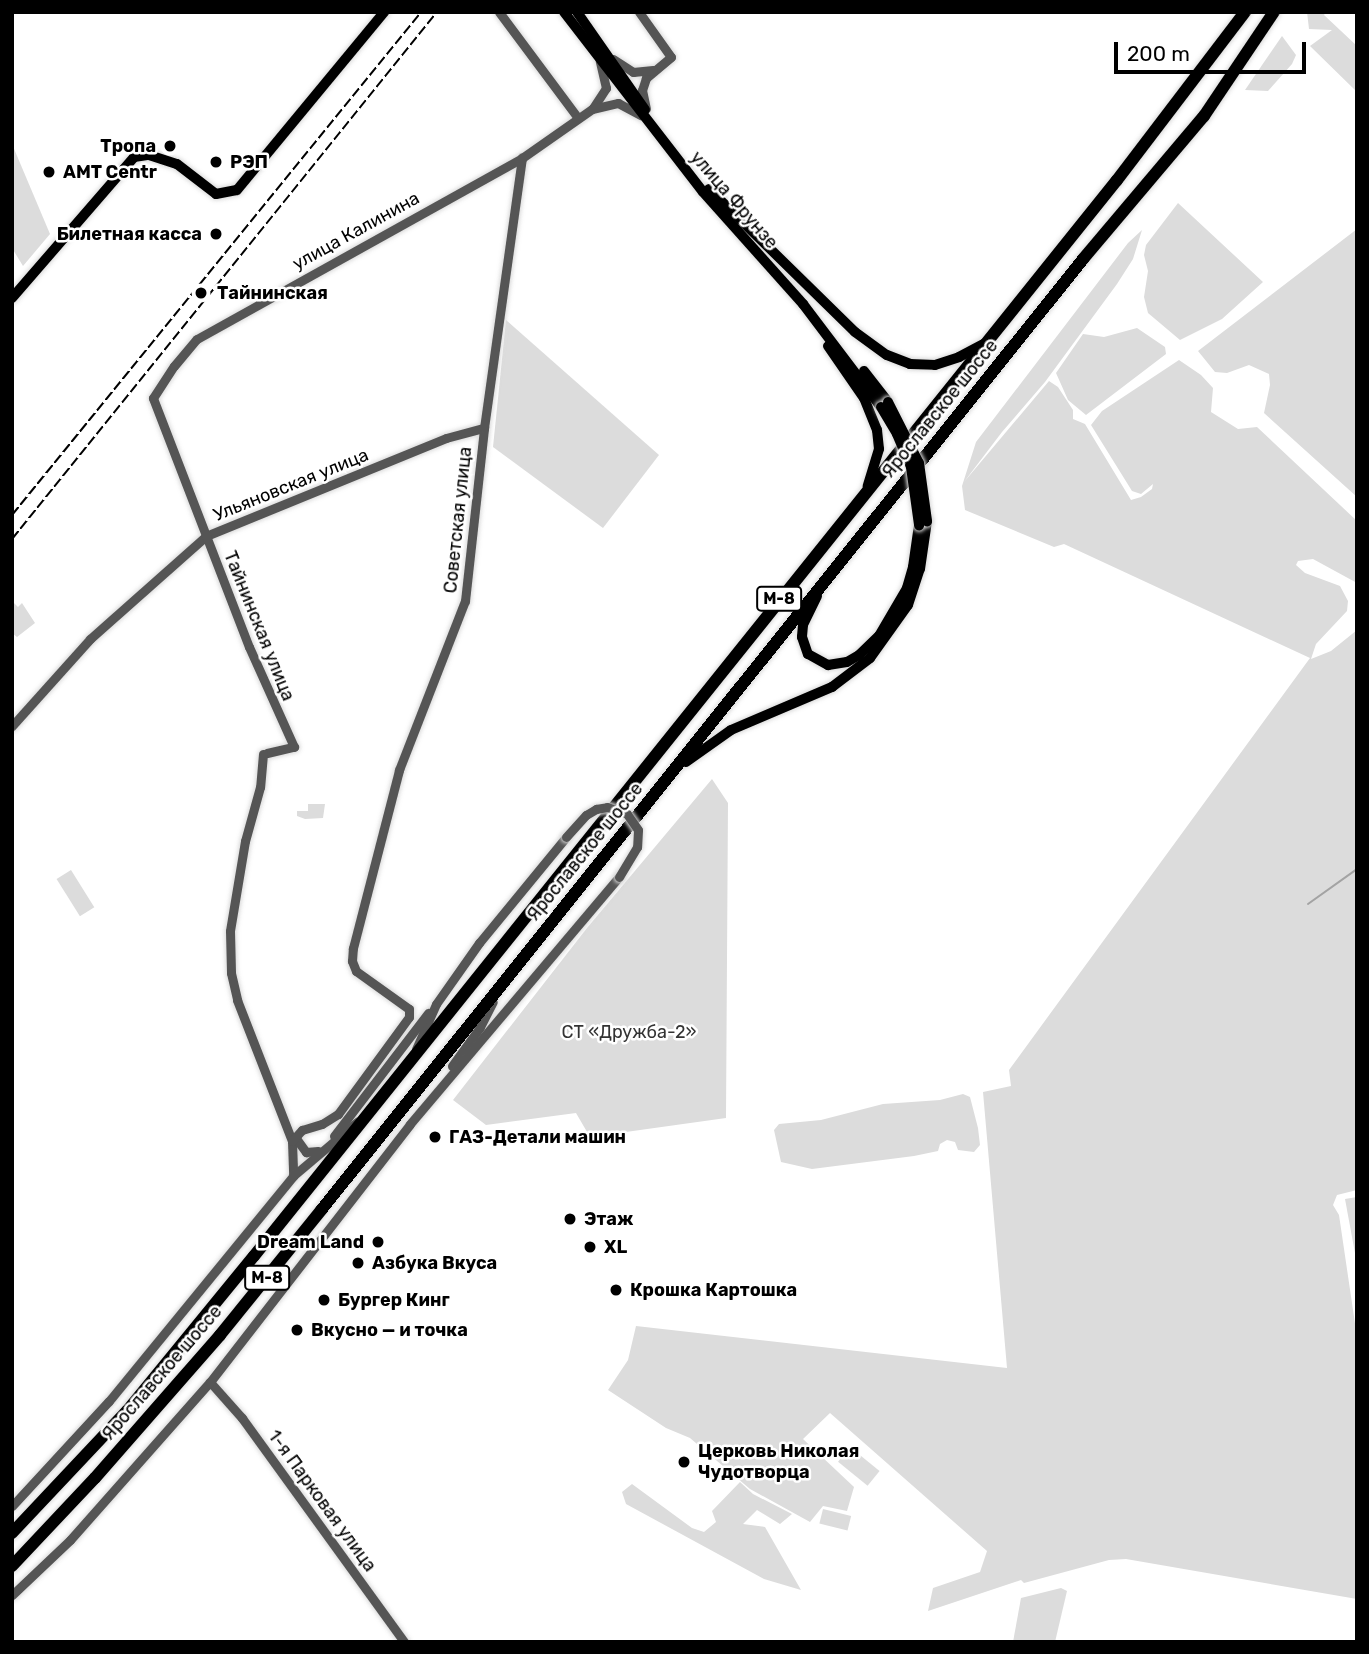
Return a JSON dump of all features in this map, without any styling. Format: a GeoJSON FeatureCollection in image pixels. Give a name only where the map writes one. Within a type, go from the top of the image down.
{"type":"FeatureCollection","features":[{"type":"Feature","properties":{"kind":"highway","name":"Ярославское шоссе"},"geometry":{"type":"LineString","coordinates":[[12,1533],[127,1411],[1145,145],[1245,12]]}},
{"type":"Feature","properties":{"kind":"highway","name":"Ярославское шоссе"},"geometry":{"type":"LineString","coordinates":[[12,1566],[95,1478],[220,1335],[1083,259],[1175,151],[1228,84],[1274,12]]}},
{"type":"Feature","properties":{"kind":"main road"},"geometry":{"type":"LineString","coordinates":[[12,298],[134,157],[149,155],[177,163],[209,191],[228,194],[245,182],[384,12]]}},
{"type":"Feature","properties":{"kind":"main road","name":"улица Фрунзе"},"geometry":{"type":"LineString","coordinates":[[564,12],[603,56]]}},
{"type":"Feature","properties":{"kind":"main road","name":"улица Фрунзе"},"geometry":{"type":"LineString","coordinates":[[577,12],[603,56],[644,114],[706,191],[822,316],[885,405],[919,463],[925,490],[923,523]]}},
{"type":"Feature","properties":{"kind":"main road"},"geometry":{"type":"LineString","coordinates":[[706,191],[855,332],[887,355],[910,364],[935,365],[959,357],[985,343]]}},
{"type":"Feature","properties":{"kind":"main road"},"geometry":{"type":"LineString","coordinates":[[706,191],[732,233],[830,348],[864,398],[877,430],[879,449],[866,490]]}},
{"type":"Feature","properties":{"kind":"main road"},"geometry":{"type":"LineString","coordinates":[[831,572],[807,615],[802,637],[813,659],[828,665],[847,662],[859,655],[890,620],[914,567],[923,523]]}},
{"type":"Feature","properties":{"kind":"main road"},"geometry":{"type":"LineString","coordinates":[[659,788],[710,742],[832,687],[870,658],[908,605],[920,569],[923,523]]}},
{"type":"Feature","properties":{"kind":"street"},"geometry":{"type":"LineString","coordinates":[[499,12],[578,118]]}},
{"type":"Feature","properties":{"kind":"street"},"geometry":{"type":"LineString","coordinates":[[592,109],[618,103],[644,114],[642,90],[653,70],[671,57],[639,12]]}},
{"type":"Feature","properties":{"kind":"street"},"geometry":{"type":"LineString","coordinates":[[603,56],[629,71],[653,70]]}},
{"type":"Feature","properties":{"kind":"street"},"geometry":{"type":"LineString","coordinates":[[592,109],[606,88],[603,56]]}},
{"type":"Feature","properties":{"kind":"street","name":"улица Калинина"},"geometry":{"type":"LineString","coordinates":[[153,398],[174,366],[197,339],[522,158],[592,109]]}},
{"type":"Feature","properties":{"kind":"street","name":"Советская улица"},"geometry":{"type":"LineString","coordinates":[[293,1139],[302,1130],[322,1124],[338,1114],[409,1017],[409,1009],[355,971],[352,948],[399,770],[465,601],[484,428],[522,158]]}},
{"type":"Feature","properties":{"kind":"street","name":"Тайнинская улица"},"geometry":{"type":"LineString","coordinates":[[153,398],[249,647],[294,747],[265,754],[260,787],[245,841],[230,931],[230,973],[237,1000],[293,1139]]}},
{"type":"Feature","properties":{"kind":"street","name":"Ульяновская улица"},"geometry":{"type":"LineString","coordinates":[[12,726],[90,639],[206,536],[446,438],[484,428]]}},
{"type":"Feature","properties":{"kind":"street"},"geometry":{"type":"LineString","coordinates":[[328,1144],[436,1004],[479,943],[566,837],[596,809],[607,807],[627,814],[638,830],[637,847],[619,877],[410,1124]]}},
{"type":"Feature","properties":{"kind":"street"},"geometry":{"type":"LineString","coordinates":[[12,1595],[71,1540],[210,1382],[410,1124],[480,1027],[506,977]]}},
{"type":"Feature","properties":{"kind":"street"},"geometry":{"type":"LineString","coordinates":[[414,1054],[436,1004]]}},
{"type":"Feature","properties":{"kind":"street"},"geometry":{"type":"LineString","coordinates":[[12,1506],[109,1401],[293,1176],[319,1151],[367,1114]]}},
{"type":"Feature","properties":{"kind":"street"},"geometry":{"type":"LineString","coordinates":[[293,1139],[306,1152],[319,1151]]}},
{"type":"Feature","properties":{"kind":"street"},"geometry":{"type":"LineString","coordinates":[[293,1139],[293,1176]]}},
{"type":"Feature","properties":{"kind":"street","name":"1-я Парковая улица"},"geometry":{"type":"LineString","coordinates":[[210,1382],[242,1418],[404,1642]]}},
{"type":"Feature","properties":{"kind":"green space"},"geometry":{"type":"Polygon","coordinates":[[[1307,12],[1326,12],[1324,15],[1357,46],[1357,92],[1310,46],[1332,30],[1309,29],[1307,12]]]}},
{"type":"Feature","properties":{"kind":"green space"},"geometry":{"type":"Polygon","coordinates":[[[1282,36],[1296,55],[1292,64],[1268,91],[1245,90],[1282,36]]]}},
{"type":"Feature","properties":{"kind":"green space"},"geometry":{"type":"Polygon","coordinates":[[[12,144],[50,234],[23,266],[12,248],[12,144]]]}},
{"type":"Feature","properties":{"kind":"green space"},"geometry":{"type":"Polygon","coordinates":[[[1178,203],[1263,282],[1222,319],[1180,340],[1148,313],[1144,297],[1148,271],[1144,255],[1146,245],[1178,203]]]}},
{"type":"Feature","properties":{"kind":"green space"},"geometry":{"type":"Polygon","coordinates":[[[1357,229],[1357,497],[1264,413],[1270,385],[1269,374],[1249,365],[1227,373],[1215,372],[1198,351],[1357,229]]]}},
{"type":"Feature","properties":{"kind":"green space"},"geometry":{"type":"Polygon","coordinates":[[[1142,230],[1133,259],[1117,284],[1045,382],[964,482],[1049,381],[1058,387],[1073,410],[1073,419],[1085,424],[1131,500],[1141,497],[1152,489],[1153,484],[1141,494],[1132,491],[1091,425],[1102,411],[1179,360],[1201,375],[1213,388],[1211,412],[1238,429],[1257,427],[1357,521],[1357,583],[1313,559],[1298,561],[1296,565],[1305,573],[1340,586],[1348,601],[1347,611],[1316,644],[1311,659],[1331,651],[1357,630],[1357,1190],[1337,1195],[1333,1205],[1339,1215],[1357,1337],[1357,1599],[1126,1559],[1109,1560],[1024,1583],[1021,1580],[928,1611],[933,1588],[980,1572],[987,1551],[830,1413],[803,1439],[854,1487],[847,1511],[823,1506],[810,1522],[750,1489],[690,1438],[666,1428],[608,1390],[628,1360],[636,1326],[1007,1368],[983,1092],[1011,1086],[1009,1070],[1310,658],[1064,544],[1054,547],[965,510],[962,486],[976,442],[1128,243],[1142,230]]]}},
{"type":"Feature","properties":{"kind":"green space"},"geometry":{"type":"Polygon","coordinates":[[[506,320],[659,455],[603,528],[493,447],[506,320]]]}},
{"type":"Feature","properties":{"kind":"green space"},"geometry":{"type":"Polygon","coordinates":[[[1137,328],[1165,347],[1166,354],[1086,415],[1068,400],[1056,373],[1083,334],[1104,337],[1137,328]]]}},
{"type":"Feature","properties":{"kind":"green space"},"geometry":{"type":"Polygon","coordinates":[[[12,601],[18,607],[22,603],[35,623],[17,637],[12,633],[12,601]]]}},
{"type":"Feature","properties":{"kind":"green space","name":"СТ «Дружба-2»"},"geometry":{"type":"Polygon","coordinates":[[[712,779],[728,803],[726,1118],[590,1137],[576,1113],[486,1125],[453,1100],[587,928],[712,779]]]}},
{"type":"Feature","properties":{"kind":"green space"},"geometry":{"type":"Polygon","coordinates":[[[308,804],[325,804],[323,818],[305,819],[297,816],[297,811],[308,811],[308,804]]]}},
{"type":"Feature","properties":{"kind":"green space"},"geometry":{"type":"Polygon","coordinates":[[[71,870],[94,907],[80,916],[57,879],[71,870]]]}},
{"type":"Feature","properties":{"kind":"green space"},"geometry":{"type":"Polygon","coordinates":[[[963,1094],[970,1097],[978,1128],[980,1145],[974,1152],[958,1150],[955,1142],[947,1140],[940,1144],[938,1151],[914,1156],[812,1169],[781,1162],[774,1130],[779,1124],[821,1120],[883,1104],[940,1100],[963,1094]]]}},
{"type":"Feature","properties":{"kind":"green space"},"geometry":{"type":"Polygon","coordinates":[[[1357,1197],[1357,1264],[1345,1199],[1357,1197]]]}},
{"type":"Feature","properties":{"kind":"green space"},"geometry":{"type":"Polygon","coordinates":[[[850,1447],[880,1471],[868,1486],[838,1462],[850,1447]]]}},
{"type":"Feature","properties":{"kind":"green space"},"geometry":{"type":"Polygon","coordinates":[[[740,1482],[753,1494],[792,1514],[780,1524],[757,1510],[743,1524],[765,1527],[801,1590],[764,1579],[626,1504],[622,1492],[632,1484],[692,1528],[704,1532],[716,1522],[712,1511],[740,1482]]]}},
{"type":"Feature","properties":{"kind":"green space"},"geometry":{"type":"Polygon","coordinates":[[[823,1509],[851,1516],[848,1531],[819,1524],[823,1509]]]}},
{"type":"Feature","properties":{"kind":"green space"},"geometry":{"type":"Polygon","coordinates":[[[1061,1588],[1067,1591],[1055,1642],[1013,1642],[1021,1598],[1061,1588]]]}},
{"type":"Feature","properties":{"kind":"waterway"},"geometry":{"type":"LineString","coordinates":[[1308,904],[1357,869]]}},
{"type":"Feature","properties":{"kind":"railway"},"geometry":{"type":"LineString","coordinates":[[12,515],[421,12]]}},
{"type":"Feature","properties":{"kind":"railway"},"geometry":{"type":"LineString","coordinates":[[12,539],[437,12]]}},
{"type":"Feature","properties":{"kind":"place","name":"Тропа"},"geometry":{"type":"Point","coordinates":[170,146]}},
{"type":"Feature","properties":{"kind":"place","name":"РЭП"},"geometry":{"type":"Point","coordinates":[216,162]}},
{"type":"Feature","properties":{"kind":"place","name":"AMT Centr"},"geometry":{"type":"Point","coordinates":[49,172]}},
{"type":"Feature","properties":{"kind":"place","name":"Билетная касса"},"geometry":{"type":"Point","coordinates":[216,234]}},
{"type":"Feature","properties":{"kind":"place","name":"Тайнинская"},"geometry":{"type":"Point","coordinates":[201,293]}},
{"type":"Feature","properties":{"kind":"place","name":"ГАЗ-Детали машин"},"geometry":{"type":"Point","coordinates":[435,1137]}},
{"type":"Feature","properties":{"kind":"place","name":"Этаж"},"geometry":{"type":"Point","coordinates":[570,1219]}},
{"type":"Feature","properties":{"kind":"place","name":"Dream Land"},"geometry":{"type":"Point","coordinates":[378,1242]}},
{"type":"Feature","properties":{"kind":"place","name":"XL"},"geometry":{"type":"Point","coordinates":[590,1247]}},
{"type":"Feature","properties":{"kind":"place","name":"Азбука Вкуса"},"geometry":{"type":"Point","coordinates":[358,1263]}},
{"type":"Feature","properties":{"kind":"place","name":"Крошка Картошка"},"geometry":{"type":"Point","coordinates":[616,1290]}},
{"type":"Feature","properties":{"kind":"place","name":"Бургер Кинг"},"geometry":{"type":"Point","coordinates":[324,1300]}},
{"type":"Feature","properties":{"kind":"place","name":"Вкусно — и точка"},"geometry":{"type":"Point","coordinates":[297,1330]}},
{"type":"Feature","properties":{"kind":"place","name":"Церковь Николая Чудотворца"},"geometry":{"type":"Point","coordinates":[684,1462]}}]}
